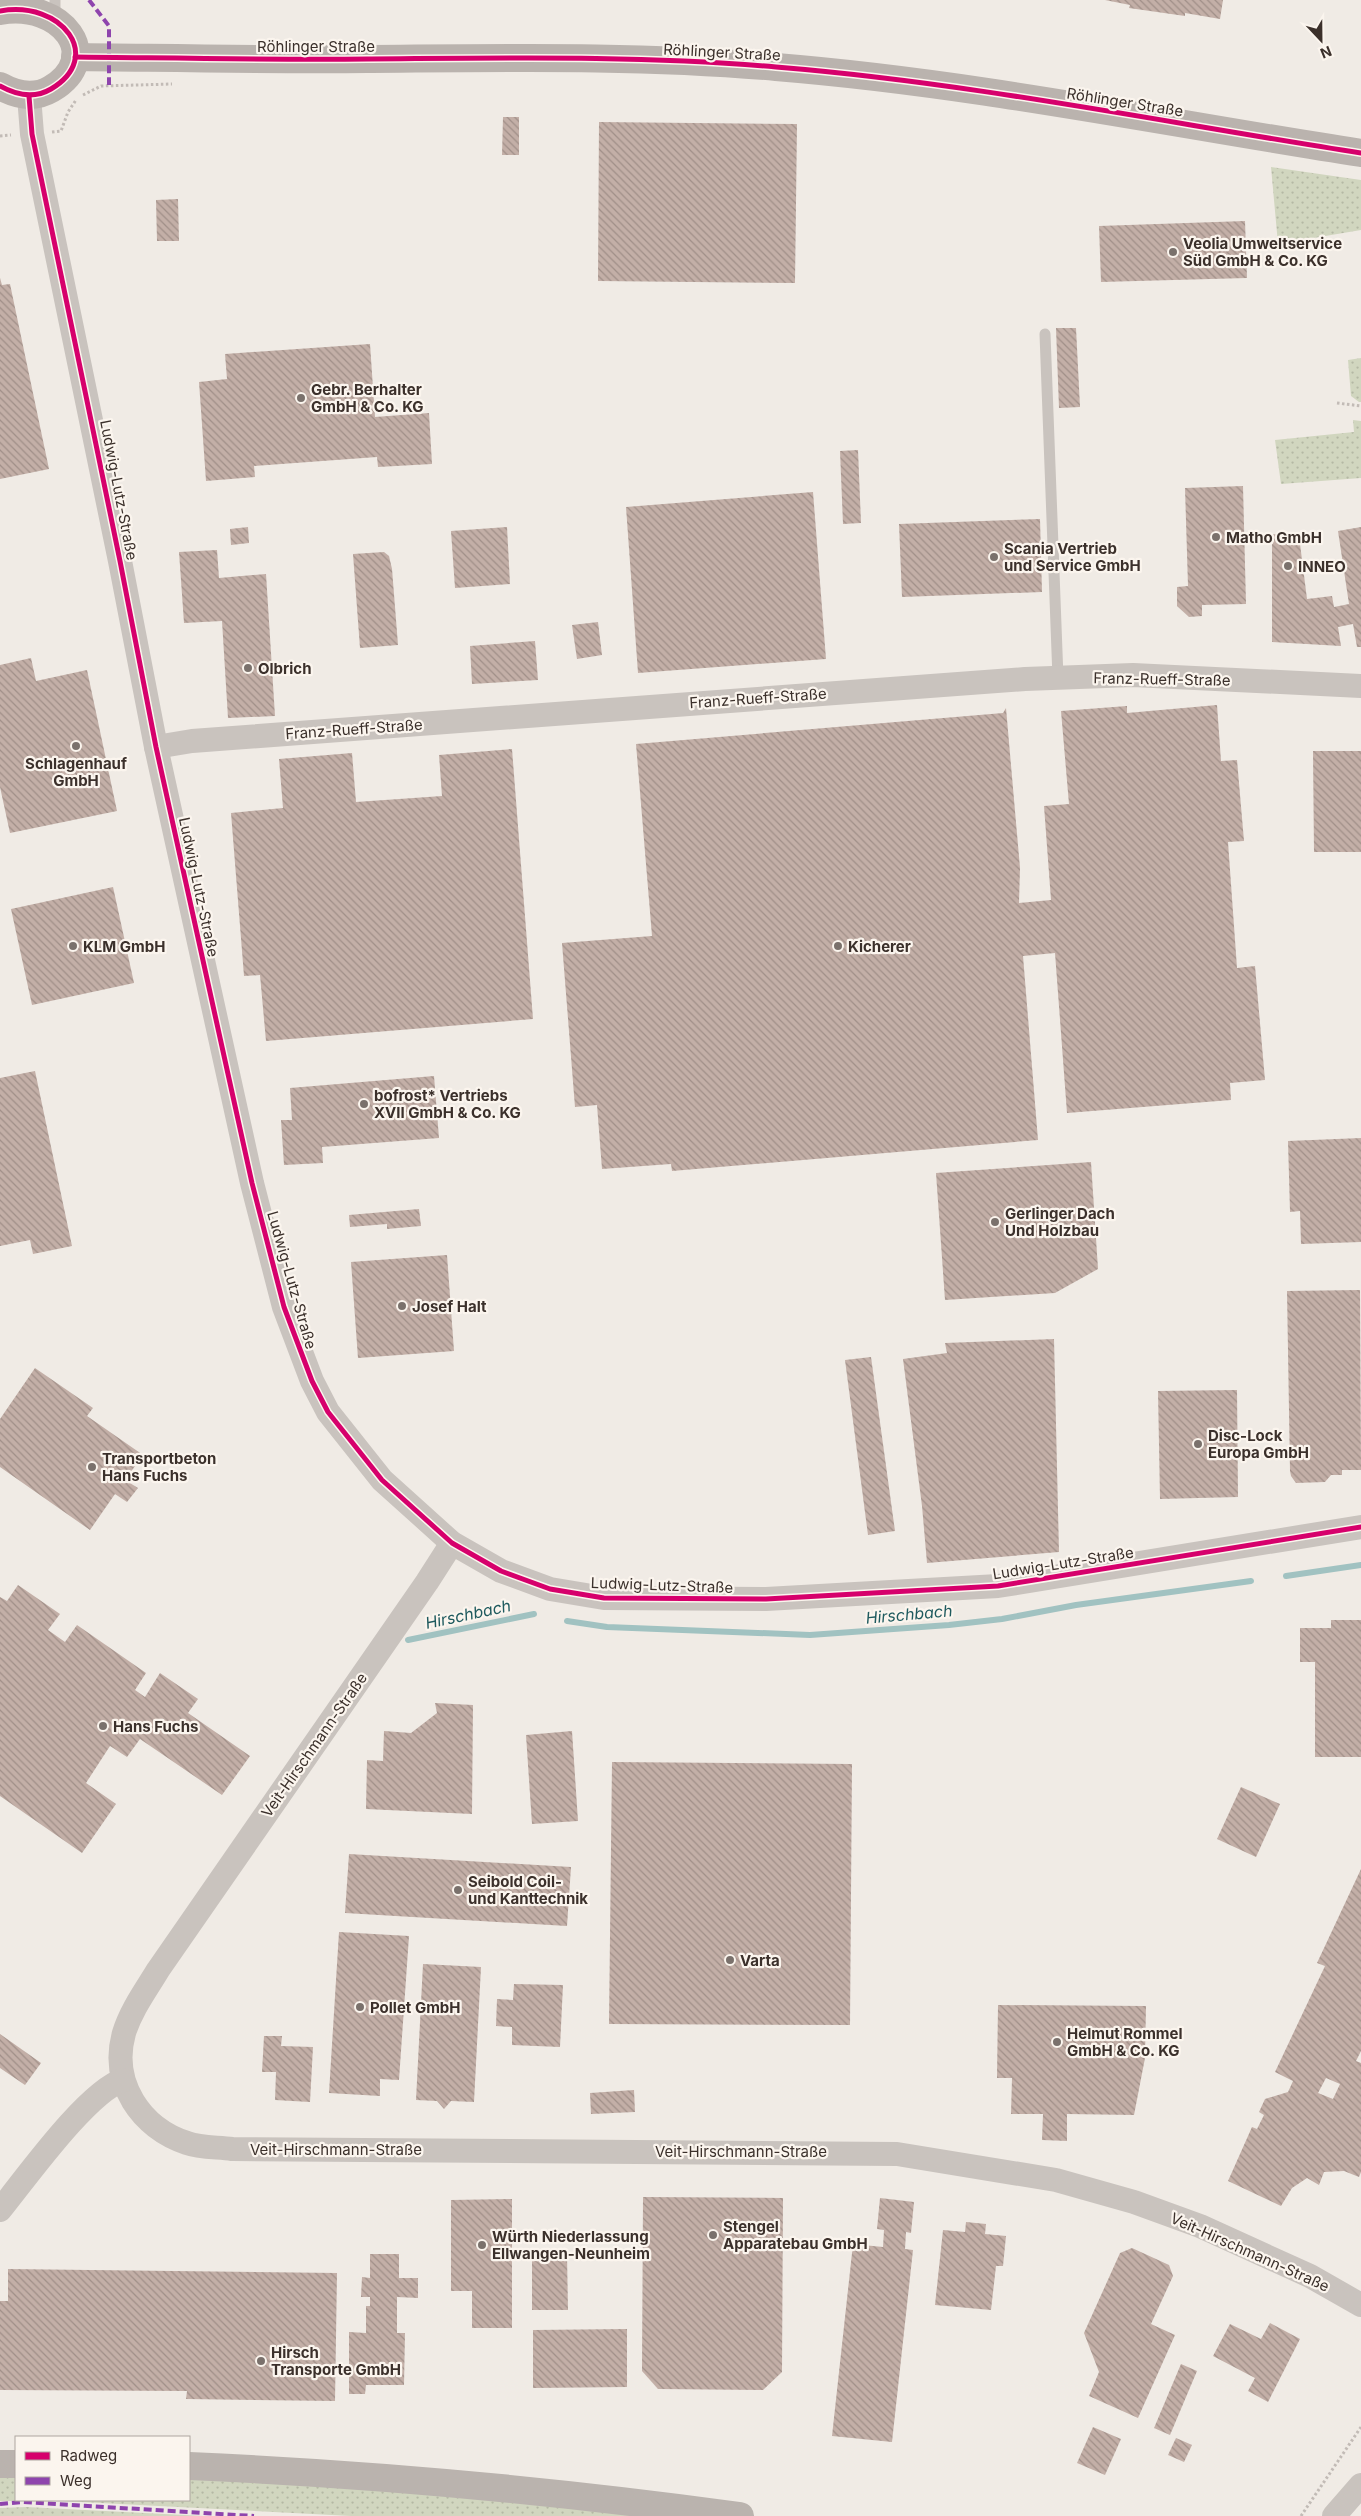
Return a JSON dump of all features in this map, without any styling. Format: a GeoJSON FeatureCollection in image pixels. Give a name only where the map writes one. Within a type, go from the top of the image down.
{"type":"FeatureCollection","features":[{"type":"Feature","properties":{"kind":"street"},"geometry":{"type":"LineString","coordinates":[[0,86],[14,93],[29,96],[45,93],[59,84],[69,72],[75,57],[72,30],[55,5],[26,2],[9,5]]}},
{"type":"Feature","properties":{"kind":"street","name":"Röhlinger Straße"},"geometry":{"type":"LineString","coordinates":[[75,57],[368,59],[496,57],[618,59],[774,66],[978,91],[1361,153]]}},
{"type":"Feature","properties":{"kind":"street","name":"Ludwig-Lutz-Straße"},"geometry":{"type":"LineString","coordinates":[[29,96],[32,134],[115,533],[156,747],[252,1183],[284,1307],[300,1354],[328,1412],[382,1480],[452,1543],[501,1571],[550,1589],[604,1598],[766,1600],[998,1586],[1361,1527]]}},
{"type":"Feature","properties":{"kind":"street","name":"Franz-Rueff-Straße"},"geometry":{"type":"LineString","coordinates":[[156,747],[192,741],[536,714],[1058,678],[1133,675],[1361,686]]}},
{"type":"Feature","properties":{"kind":"street","name":"Veit-Hirschmann-Straße"},"geometry":{"type":"LineString","coordinates":[[452,1543],[427,1582],[158,1970],[135,2008],[124,2034],[121,2053],[123,2080],[131,2099],[143,2116],[160,2132],[188,2144],[232,2149],[821,2152],[897,2154],[987,2167],[1056,2180],[1134,2202],[1200,2226],[1310,2276],[1361,2306]]}},
{"type":"Feature","properties":{"kind":"street"},"geometry":{"type":"LineString","coordinates":[[0,2210],[88,2104],[111,2084],[123,2080]]}},
{"type":"Feature","properties":{"kind":"street"},"geometry":{"type":"LineString","coordinates":[[0,2464],[15,2464]]}},
{"type":"Feature","properties":{"kind":"street"},"geometry":{"type":"LineString","coordinates":[[190,2466],[308,2471],[460,2483],[740,2516]]}},
{"type":"Feature","properties":{"kind":"street"},"geometry":{"type":"LineString","coordinates":[[1334,2516],[1361,2485]]}},
{"type":"Feature","properties":{"kind":"street"},"geometry":{"type":"LineString","coordinates":[[1356,2516],[1361,2502]]}},
{"type":"Feature","properties":{"kind":"lane"},"geometry":{"type":"LineString","coordinates":[[1045,334],[1058,678]]}},
{"type":"Feature","properties":{"kind":"path"},"geometry":{"type":"LineString","coordinates":[[0,136],[61,131],[68,112],[77,99],[101,86],[176,84]]}},
{"type":"Feature","properties":{"kind":"path"},"geometry":{"type":"LineString","coordinates":[[1337,404],[1361,406]]}},
{"type":"Feature","properties":{"kind":"path"},"geometry":{"type":"LineString","coordinates":[[1301,2516],[1361,2427]]}},
{"type":"Feature","properties":{"kind":"green space"},"geometry":{"type":"Polygon","coordinates":[[[1271,167],[1361,180],[1361,230],[1278,244],[1271,167]]]}},
{"type":"Feature","properties":{"kind":"green space"},"geometry":{"type":"Polygon","coordinates":[[[1361,358],[1361,402],[1359,402],[1351,396],[1348,360],[1361,358]]]}},
{"type":"Feature","properties":{"kind":"green space"},"geometry":{"type":"Polygon","coordinates":[[[1353,420],[1361,421],[1361,478],[1281,484],[1275,440],[1354,432],[1353,420]]]}},
{"type":"Feature","properties":{"kind":"green space"},"geometry":{"type":"Polygon","coordinates":[[[0,2473],[15,2473],[15,2501],[0,2501],[0,2473]]]}},
{"type":"Feature","properties":{"kind":"green space"},"geometry":{"type":"Polygon","coordinates":[[[190,2476],[300,2480],[669,2516],[351,2516],[62,2501],[190,2501],[190,2476]]]}},
{"type":"Feature","properties":{"kind":"green space"},"geometry":{"type":"Polygon","coordinates":[[[26,2507],[204,2516],[0,2516],[0,2508],[26,2507]]]}},
{"type":"Feature","properties":{"kind":"building"},"geometry":{"type":"Polygon","coordinates":[[[1105,0],[1223,0],[1220,19],[1185,13],[1185,16],[1129,8],[1130,5],[1105,0]]]}},
{"type":"Feature","properties":{"kind":"building"},"geometry":{"type":"Polygon","coordinates":[[[503,117],[519,117],[519,155],[502,155],[503,117]]]}},
{"type":"Feature","properties":{"kind":"building"},"geometry":{"type":"Polygon","coordinates":[[[599,122],[797,124],[795,283],[598,281],[599,122]]]}},
{"type":"Feature","properties":{"kind":"building"},"geometry":{"type":"Polygon","coordinates":[[[178,199],[179,241],[157,241],[156,200],[178,199]]]}},
{"type":"Feature","properties":{"kind":"building","name":"Veolia Umweltservice Süd GmbH & Co. KG"},"geometry":{"type":"Polygon","coordinates":[[[1245,221],[1247,278],[1101,282],[1099,226],[1245,221]]]}},
{"type":"Feature","properties":{"kind":"building"},"geometry":{"type":"Polygon","coordinates":[[[0,278],[2,285],[10,284],[49,469],[0,479],[0,278]]]}},
{"type":"Feature","properties":{"kind":"building"},"geometry":{"type":"Polygon","coordinates":[[[1056,328],[1076,328],[1080,407],[1059,408],[1056,328]]]}},
{"type":"Feature","properties":{"kind":"building","name":"Gebr. Berhalter GmbH & Co. KG"},"geometry":{"type":"Polygon","coordinates":[[[370,344],[375,417],[429,413],[432,464],[378,467],[377,457],[254,466],[255,477],[206,481],[199,382],[227,379],[225,354],[370,344]]]}},
{"type":"Feature","properties":{"kind":"building"},"geometry":{"type":"Polygon","coordinates":[[[858,450],[861,523],[843,524],[840,451],[858,450]]]}},
{"type":"Feature","properties":{"kind":"building","name":"Matho GmbH"},"geometry":{"type":"Polygon","coordinates":[[[1243,486],[1246,604],[1202,605],[1202,616],[1189,617],[1177,606],[1177,587],[1188,586],[1185,488],[1243,486]]]}},
{"type":"Feature","properties":{"kind":"building"},"geometry":{"type":"Polygon","coordinates":[[[813,492],[826,659],[638,673],[626,507],[813,492]]]}},
{"type":"Feature","properties":{"kind":"building","name":"Scania Vertrieb und Service GmbH"},"geometry":{"type":"Polygon","coordinates":[[[1040,519],[1042,592],[902,597],[899,524],[1040,519]]]}},
{"type":"Feature","properties":{"kind":"building"},"geometry":{"type":"Polygon","coordinates":[[[248,527],[249,543],[231,545],[230,529],[248,527]]]}},
{"type":"Feature","properties":{"kind":"building"},"geometry":{"type":"Polygon","coordinates":[[[507,527],[510,584],[455,588],[451,531],[507,527]]]}},
{"type":"Feature","properties":{"kind":"building","name":"INNEO"},"geometry":{"type":"Polygon","coordinates":[[[1361,527],[1361,647],[1357,647],[1353,624],[1338,627],[1341,646],[1272,642],[1272,534],[1299,536],[1307,599],[1332,596],[1334,607],[1349,604],[1338,531],[1361,527]]]}},
{"type":"Feature","properties":{"kind":"building","name":"Olbrich"},"geometry":{"type":"Polygon","coordinates":[[[217,550],[219,578],[266,574],[275,716],[228,718],[222,621],[184,623],[179,552],[217,550]]]}},
{"type":"Feature","properties":{"kind":"building"},"geometry":{"type":"Polygon","coordinates":[[[384,552],[389,556],[392,569],[398,645],[360,648],[353,554],[384,552]]]}},
{"type":"Feature","properties":{"kind":"building"},"geometry":{"type":"Polygon","coordinates":[[[598,622],[602,655],[577,659],[572,625],[598,622]]]}},
{"type":"Feature","properties":{"kind":"building"},"geometry":{"type":"Polygon","coordinates":[[[535,641],[538,680],[472,684],[470,646],[535,641]]]}},
{"type":"Feature","properties":{"kind":"building"},"geometry":{"type":"Polygon","coordinates":[[[31,658],[36,681],[87,670],[117,811],[10,833],[0,787],[0,665],[31,658]]]}},
{"type":"Feature","properties":{"kind":"building","name":"Kicherer"},"geometry":{"type":"Polygon","coordinates":[[[1217,705],[1221,761],[1237,760],[1244,841],[1228,842],[1237,968],[1255,966],[1265,1080],[1230,1083],[1231,1100],[1067,1113],[1055,953],[1023,956],[1038,1140],[672,1171],[671,1164],[602,1169],[597,1105],[575,1107],[562,943],[652,936],[636,744],[1003,713],[1006,708],[1020,868],[1019,903],[1051,900],[1044,806],[1069,804],[1061,711],[1127,706],[1127,713],[1217,705]]]}},
{"type":"Feature","properties":{"kind":"building"},"geometry":{"type":"Polygon","coordinates":[[[512,749],[533,1019],[266,1041],[260,975],[244,976],[231,813],[283,808],[279,759],[352,753],[356,802],[442,796],[439,755],[512,749]]]}},
{"type":"Feature","properties":{"kind":"building"},"geometry":{"type":"Polygon","coordinates":[[[1313,751],[1361,751],[1361,852],[1314,852],[1313,751]]]}},
{"type":"Feature","properties":{"kind":"building","name":"KLM GmbH"},"geometry":{"type":"Polygon","coordinates":[[[113,887],[134,983],[32,1005],[11,909],[113,887]]]}},
{"type":"Feature","properties":{"kind":"building"},"geometry":{"type":"Polygon","coordinates":[[[35,1071],[72,1246],[33,1254],[30,1240],[0,1246],[0,1078],[35,1071]]]}},
{"type":"Feature","properties":{"kind":"building","name":"bofrost* Vertriebs XVII GmbH & Co. KG"},"geometry":{"type":"Polygon","coordinates":[[[434,1076],[439,1138],[322,1147],[323,1163],[284,1165],[281,1120],[292,1120],[290,1088],[434,1076]]]}},
{"type":"Feature","properties":{"kind":"building"},"geometry":{"type":"Polygon","coordinates":[[[1361,1138],[1361,1242],[1301,1244],[1300,1211],[1290,1212],[1288,1141],[1361,1138]]]}},
{"type":"Feature","properties":{"kind":"building","name":"Gerlinger Dach Und Holzbau"},"geometry":{"type":"Polygon","coordinates":[[[1091,1162],[1098,1269],[1055,1293],[945,1300],[936,1173],[1091,1162]]]}},
{"type":"Feature","properties":{"kind":"building"},"geometry":{"type":"Polygon","coordinates":[[[419,1209],[421,1226],[387,1229],[387,1224],[350,1227],[349,1215],[419,1209]]]}},
{"type":"Feature","properties":{"kind":"building","name":"Josef Halt"},"geometry":{"type":"Polygon","coordinates":[[[447,1255],[454,1351],[358,1358],[351,1262],[447,1255]]]}},
{"type":"Feature","properties":{"kind":"building"},"geometry":{"type":"Polygon","coordinates":[[[1360,1290],[1361,1470],[1342,1470],[1342,1475],[1331,1475],[1325,1482],[1296,1483],[1290,1471],[1287,1291],[1360,1290]]]}},
{"type":"Feature","properties":{"kind":"building"},"geometry":{"type":"Polygon","coordinates":[[[1054,1339],[1059,1552],[927,1563],[922,1506],[903,1359],[947,1353],[945,1343],[1054,1339]]]}},
{"type":"Feature","properties":{"kind":"building"},"geometry":{"type":"Polygon","coordinates":[[[871,1357],[895,1531],[868,1535],[845,1360],[871,1357]]]}},
{"type":"Feature","properties":{"kind":"building"},"geometry":{"type":"Polygon","coordinates":[[[35,1368],[93,1408],[87,1416],[143,1455],[125,1480],[138,1488],[127,1502],[115,1494],[90,1530],[0,1467],[0,1419],[35,1368]]]}},
{"type":"Feature","properties":{"kind":"building","name":"Disc-Lock Europa GmbH"},"geometry":{"type":"Polygon","coordinates":[[[1237,1390],[1238,1497],[1160,1499],[1158,1391],[1237,1390]]]}},
{"type":"Feature","properties":{"kind":"building","name":"Hans Fuchs"},"geometry":{"type":"Polygon","coordinates":[[[18,1585],[60,1614],[48,1630],[65,1642],[77,1625],[146,1673],[135,1690],[145,1697],[160,1673],[198,1699],[188,1713],[250,1756],[222,1795],[140,1739],[127,1757],[110,1746],[86,1783],[116,1804],[82,1853],[0,1796],[0,1597],[7,1601],[18,1585]]]}},
{"type":"Feature","properties":{"kind":"building"},"geometry":{"type":"Polygon","coordinates":[[[1331,1620],[1361,1620],[1361,1757],[1315,1757],[1315,1662],[1300,1662],[1300,1628],[1331,1628],[1331,1620]]]}},
{"type":"Feature","properties":{"kind":"building"},"geometry":{"type":"Polygon","coordinates":[[[435,1703],[473,1705],[472,1814],[366,1809],[367,1760],[383,1761],[384,1731],[411,1733],[437,1713],[435,1703]]]}},
{"type":"Feature","properties":{"kind":"building"},"geometry":{"type":"Polygon","coordinates":[[[572,1731],[578,1821],[532,1824],[526,1735],[572,1731]]]}},
{"type":"Feature","properties":{"kind":"building"},"geometry":{"type":"Polygon","coordinates":[[[612,1762],[852,1764],[850,2025],[609,2024],[612,1762]]]}},
{"type":"Feature","properties":{"kind":"building"},"geometry":{"type":"Polygon","coordinates":[[[1241,1787],[1280,1804],[1256,1857],[1217,1839],[1241,1787]]]}},
{"type":"Feature","properties":{"kind":"building","name":"Seibold Coil- und Kanttechnik"},"geometry":{"type":"Polygon","coordinates":[[[349,1854],[571,1867],[567,1926],[345,1913],[349,1854]]]}},
{"type":"Feature","properties":{"kind":"building"},"geometry":{"type":"Polygon","coordinates":[[[1361,1869],[1361,2051],[1356,2061],[1361,2063],[1361,2172],[1359,2177],[1344,2171],[1324,2172],[1319,2185],[1307,2178],[1292,2188],[1281,2206],[1228,2181],[1252,2127],[1257,2129],[1264,2115],[1259,2112],[1265,2099],[1288,2092],[1293,2081],[1275,2072],[1325,1966],[1317,1963],[1361,1869]],[[1326,2078],[1318,2093],[1333,2099],[1340,2084],[1326,2078]]]}},
{"type":"Feature","properties":{"kind":"building","name":"Pollet GmbH"},"geometry":{"type":"Polygon","coordinates":[[[339,1932],[409,1936],[399,2080],[380,2079],[380,2096],[329,2093],[339,1932]]]}},
{"type":"Feature","properties":{"kind":"building"},"geometry":{"type":"Polygon","coordinates":[[[423,1964],[481,1967],[474,2102],[451,2101],[444,2109],[437,2101],[416,2100],[423,1964]]]}},
{"type":"Feature","properties":{"kind":"building"},"geometry":{"type":"Polygon","coordinates":[[[514,1984],[563,1985],[560,2047],[512,2045],[512,2027],[496,2026],[497,1999],[513,2000],[514,1984]]]}},
{"type":"Feature","properties":{"kind":"building","name":"Helmut Rommel GmbH & Co. KG"},"geometry":{"type":"Polygon","coordinates":[[[998,2005],[1146,2006],[1145,2058],[1134,2115],[1067,2114],[1067,2141],[1042,2140],[1043,2114],[1011,2114],[1012,2078],[997,2078],[998,2005]]]}},
{"type":"Feature","properties":{"kind":"building"},"geometry":{"type":"Polygon","coordinates":[[[0,2034],[41,2063],[25,2085],[0,2068],[0,2034]]]}},
{"type":"Feature","properties":{"kind":"building"},"geometry":{"type":"Polygon","coordinates":[[[264,2036],[282,2036],[281,2046],[313,2047],[310,2102],[275,2100],[276,2072],[262,2072],[264,2036]]]}},
{"type":"Feature","properties":{"kind":"building"},"geometry":{"type":"Polygon","coordinates":[[[634,2090],[635,2112],[591,2114],[590,2093],[634,2090]]]}},
{"type":"Feature","properties":{"kind":"building"},"geometry":{"type":"Polygon","coordinates":[[[643,2197],[783,2198],[782,2372],[763,2390],[658,2389],[642,2371],[643,2197]]]}},
{"type":"Feature","properties":{"kind":"building"},"geometry":{"type":"Polygon","coordinates":[[[880,2198],[914,2202],[911,2233],[906,2232],[905,2249],[913,2250],[892,2442],[832,2436],[853,2244],[883,2247],[884,2230],[877,2229],[880,2198]]]}},
{"type":"Feature","properties":{"kind":"building","name":"Würth Niederlassung Ellwangen-Neunheim"},"geometry":{"type":"Polygon","coordinates":[[[512,2199],[512,2328],[472,2328],[472,2291],[451,2291],[451,2200],[512,2199]]]}},
{"type":"Feature","properties":{"kind":"building"},"geometry":{"type":"Polygon","coordinates":[[[966,2222],[986,2224],[985,2234],[1006,2236],[1003,2266],[996,2266],[991,2310],[935,2305],[943,2230],[965,2232],[966,2222]]]}},
{"type":"Feature","properties":{"kind":"building"},"geometry":{"type":"Polygon","coordinates":[[[1132,2248],[1169,2265],[1173,2276],[1151,2324],[1175,2335],[1138,2418],[1089,2396],[1099,2372],[1084,2333],[1120,2253],[1132,2248]]]}},
{"type":"Feature","properties":{"kind":"building"},"geometry":{"type":"Polygon","coordinates":[[[370,2254],[399,2254],[399,2278],[418,2278],[418,2298],[397,2297],[397,2333],[405,2333],[404,2385],[366,2385],[365,2394],[349,2394],[349,2332],[366,2333],[366,2306],[370,2306],[370,2297],[361,2297],[362,2277],[370,2278],[370,2254]]]}},
{"type":"Feature","properties":{"kind":"building"},"geometry":{"type":"Polygon","coordinates":[[[532,2255],[567,2255],[568,2310],[532,2310],[532,2255]]]}},
{"type":"Feature","properties":{"kind":"building"},"geometry":{"type":"Polygon","coordinates":[[[8,2269],[337,2273],[335,2401],[186,2399],[187,2391],[0,2390],[0,2301],[8,2301],[8,2269]]]}},
{"type":"Feature","properties":{"kind":"building"},"geometry":{"type":"Polygon","coordinates":[[[1270,2323],[1300,2339],[1268,2402],[1248,2391],[1255,2378],[1213,2356],[1230,2324],[1261,2339],[1270,2323]]]}},
{"type":"Feature","properties":{"kind":"building"},"geometry":{"type":"Polygon","coordinates":[[[627,2329],[627,2387],[533,2388],[533,2330],[627,2329]]]}},
{"type":"Feature","properties":{"kind":"building"},"geometry":{"type":"Polygon","coordinates":[[[1181,2364],[1197,2371],[1170,2435],[1154,2428],[1181,2364]]]}},
{"type":"Feature","properties":{"kind":"building"},"geometry":{"type":"Polygon","coordinates":[[[1093,2427],[1121,2439],[1105,2475],[1077,2463],[1093,2427]]]}},
{"type":"Feature","properties":{"kind":"building"},"geometry":{"type":"Polygon","coordinates":[[[1176,2438],[1192,2445],[1184,2462],[1168,2455],[1176,2438]]]}},
{"type":"Feature","properties":{"kind":"waterway","name":"Hirschbach"},"geometry":{"type":"LineString","coordinates":[[1286,1576],[1361,1565]]}},
{"type":"Feature","properties":{"kind":"waterway","name":"Hirschbach"},"geometry":{"type":"LineString","coordinates":[[567,1621],[607,1627],[810,1635],[949,1625],[1002,1619],[1076,1605],[1251,1581]]}},
{"type":"Feature","properties":{"kind":"waterway","name":"Hirschbach"},"geometry":{"type":"LineString","coordinates":[[408,1640],[534,1614]]}},
{"type":"Feature","properties":{"kind":"marked path"},"geometry":{"type":"LineString","coordinates":[[89,0],[109,26],[109,85]]}},
{"type":"Feature","properties":{"kind":"marked path"},"geometry":{"type":"LineString","coordinates":[[0,2504],[22,2502],[254,2516]]}},
{"type":"Feature","properties":{"kind":"cycle path"},"geometry":{"type":"LineString","coordinates":[[0,11],[22,10],[42,14],[58,22],[69,34],[75,47],[75,62],[67,76],[51,89],[38,94],[25,95],[12,92],[0,86]]}},
{"type":"Feature","properties":{"kind":"cycle path"},"geometry":{"type":"LineString","coordinates":[[75,57],[294,59],[572,58],[725,63],[850,74],[997,93],[1361,153]]}},
{"type":"Feature","properties":{"kind":"cycle path"},"geometry":{"type":"LineString","coordinates":[[29,96],[32,134],[120,561],[156,747],[252,1183],[284,1307],[312,1381],[328,1412],[382,1480],[452,1543],[501,1571],[550,1589],[604,1598],[766,1599],[998,1586],[1361,1527]]}},
{"type":"Feature","properties":{"kind":"place","name":"Veolia Umweltservice Süd GmbH & Co. KG"},"geometry":{"type":"Point","coordinates":[1173,252]}},
{"type":"Feature","properties":{"kind":"place","name":"Gebr. Berhalter GmbH & Co. KG"},"geometry":{"type":"Point","coordinates":[301,398]}},
{"type":"Feature","properties":{"kind":"place","name":"Matho GmbH"},"geometry":{"type":"Point","coordinates":[1216,537]}},
{"type":"Feature","properties":{"kind":"place","name":"Scania Vertrieb und Service GmbH"},"geometry":{"type":"Point","coordinates":[994,557]}},
{"type":"Feature","properties":{"kind":"place","name":"INNEO"},"geometry":{"type":"Point","coordinates":[1288,566]}},
{"type":"Feature","properties":{"kind":"place","name":"Olbrich"},"geometry":{"type":"Point","coordinates":[248,668]}},
{"type":"Feature","properties":{"kind":"place","name":"Schlagenhauf GmbH"},"geometry":{"type":"Point","coordinates":[76,746]}},
{"type":"Feature","properties":{"kind":"place","name":"KLM GmbH"},"geometry":{"type":"Point","coordinates":[73,946]}},
{"type":"Feature","properties":{"kind":"place","name":"Kicherer"},"geometry":{"type":"Point","coordinates":[838,946]}},
{"type":"Feature","properties":{"kind":"place","name":"bofrost* Vertriebs XVII GmbH & Co. KG"},"geometry":{"type":"Point","coordinates":[364,1104]}},
{"type":"Feature","properties":{"kind":"place","name":"Gerlinger Dach Und Holzbau"},"geometry":{"type":"Point","coordinates":[995,1222]}},
{"type":"Feature","properties":{"kind":"place","name":"Josef Halt"},"geometry":{"type":"Point","coordinates":[402,1306]}},
{"type":"Feature","properties":{"kind":"place","name":"Disc-Lock Europa GmbH"},"geometry":{"type":"Point","coordinates":[1198,1444]}},
{"type":"Feature","properties":{"kind":"place","name":"Transportbeton Hans Fuchs"},"geometry":{"type":"Point","coordinates":[92,1467]}},
{"type":"Feature","properties":{"kind":"place","name":"Hans Fuchs"},"geometry":{"type":"Point","coordinates":[103,1726]}},
{"type":"Feature","properties":{"kind":"place","name":"Seibold Coil- und Kanttechnik"},"geometry":{"type":"Point","coordinates":[458,1890]}},
{"type":"Feature","properties":{"kind":"place","name":"Varta"},"geometry":{"type":"Point","coordinates":[730,1960]}},
{"type":"Feature","properties":{"kind":"place","name":"Pollet GmbH"},"geometry":{"type":"Point","coordinates":[360,2007]}},
{"type":"Feature","properties":{"kind":"place","name":"Helmut Rommel GmbH & Co. KG"},"geometry":{"type":"Point","coordinates":[1057,2042]}},
{"type":"Feature","properties":{"kind":"place","name":"Stengel Apparatebau GmbH"},"geometry":{"type":"Point","coordinates":[713,2235]}},
{"type":"Feature","properties":{"kind":"place","name":"Würth Niederlassung Ellwangen-Neunheim"},"geometry":{"type":"Point","coordinates":[482,2245]}},
{"type":"Feature","properties":{"kind":"place","name":"Hirsch Transporte GmbH"},"geometry":{"type":"Point","coordinates":[261,2361]}}]}
